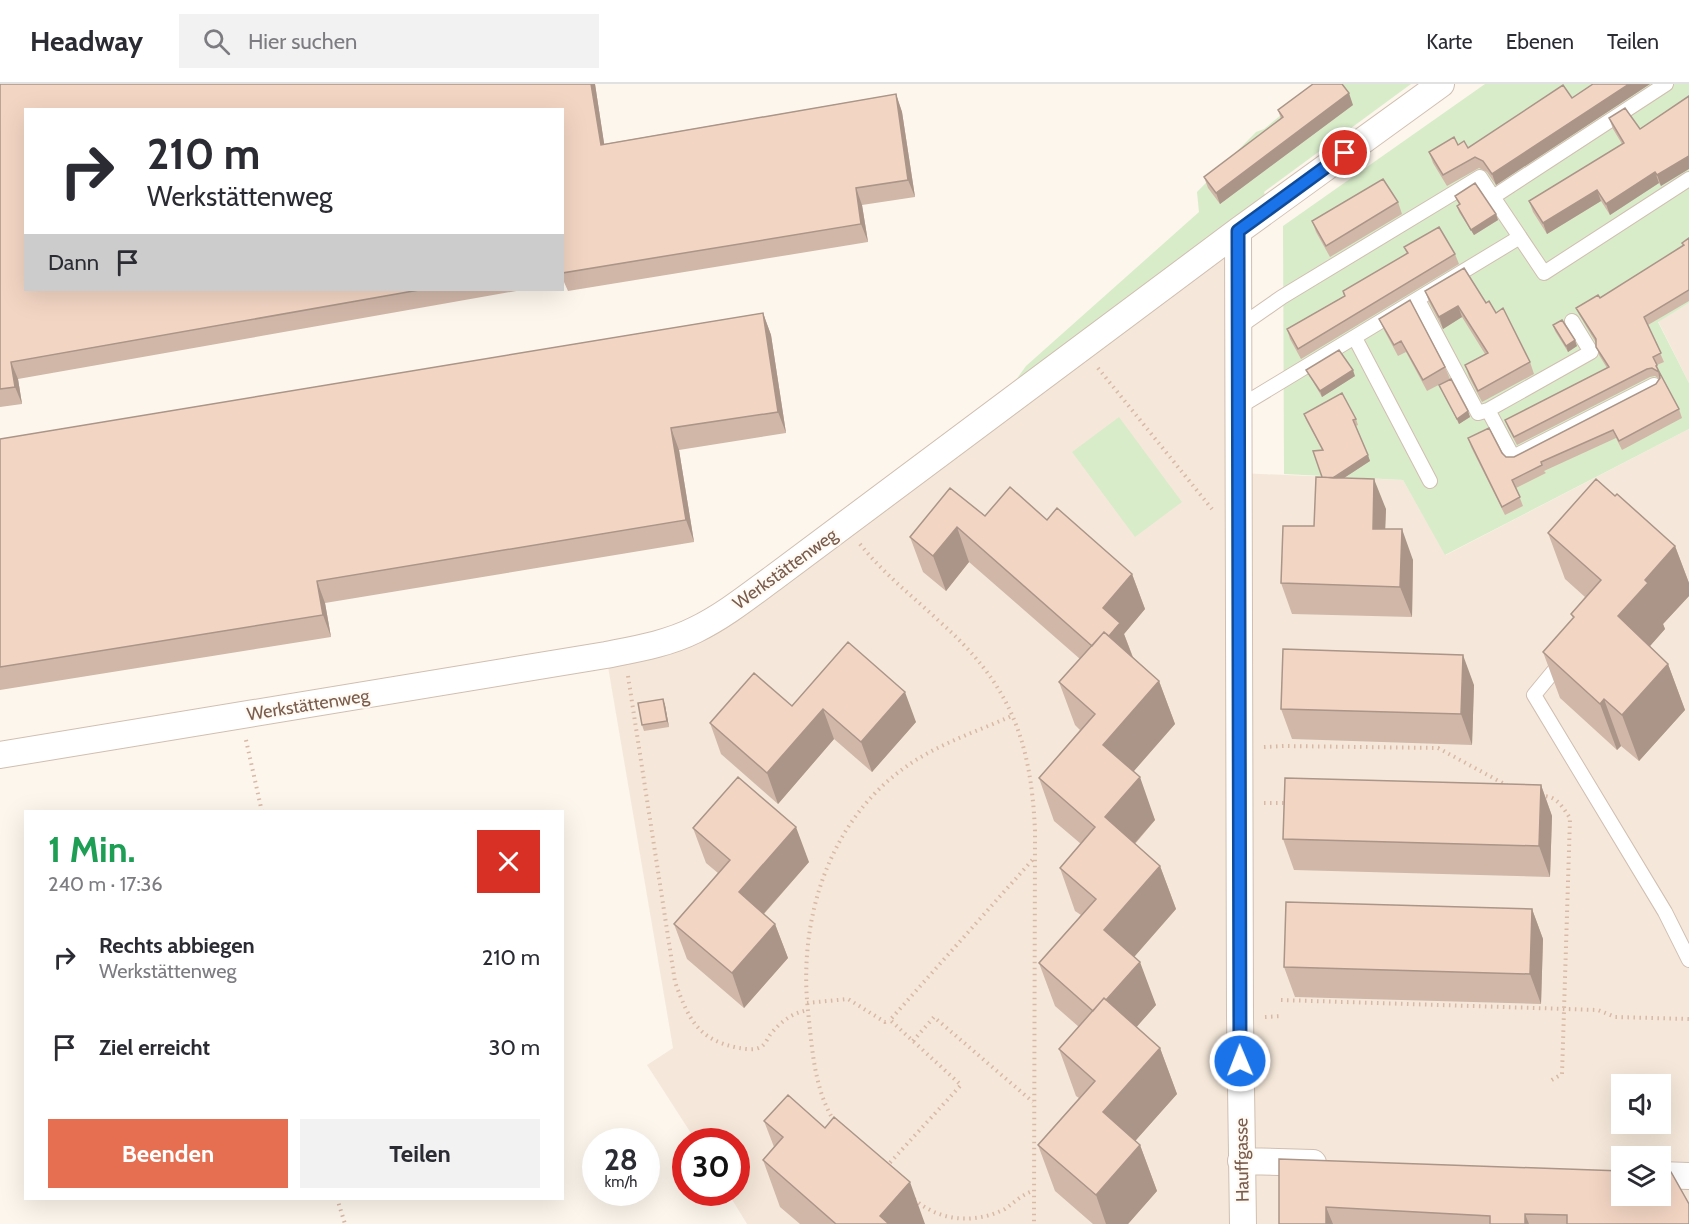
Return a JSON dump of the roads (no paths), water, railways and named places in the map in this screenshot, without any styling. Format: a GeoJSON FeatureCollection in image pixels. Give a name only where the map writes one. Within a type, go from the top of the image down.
{"type":"FeatureCollection","features":[{"type":"Feature","properties":{"kind":"street","name":"Werkstättenweg"},"geometry":{"type":"LineString","coordinates":[[0,755],[625,652],[667,641],[695,630],[733,607],[776,576],[1238,231],[1441,84]]}},
{"type":"Feature","properties":{"kind":"street","name":"Hauffgasse"},"geometry":{"type":"LineString","coordinates":[[1238,231],[1243,1224]]}},
{"type":"Feature","properties":{"kind":"street"},"geometry":{"type":"LineString","coordinates":[[1241,1161],[1335,1164]]}},
{"type":"Feature","properties":{"kind":"street"},"geometry":{"type":"LineString","coordinates":[[1671,1175],[1689,1176]]}},
{"type":"Feature","properties":{"kind":"lane"},"geometry":{"type":"LineString","coordinates":[[1493,197],[1666,84]]}},
{"type":"Feature","properties":{"kind":"lane"},"geometry":{"type":"LineString","coordinates":[[1239,327],[1282,297],[1480,177],[1544,273],[1689,179]]}},
{"type":"Feature","properties":{"kind":"lane"},"geometry":{"type":"LineString","coordinates":[[1239,406],[1520,237]]}},
{"type":"Feature","properties":{"kind":"lane"},"geometry":{"type":"LineString","coordinates":[[1418,300],[1478,413],[1488,410],[1591,352],[1572,321]]}},
{"type":"Feature","properties":{"kind":"lane"},"geometry":{"type":"LineString","coordinates":[[1355,338],[1430,481]]}},
{"type":"Feature","properties":{"kind":"lane"},"geometry":{"type":"LineString","coordinates":[[1488,410],[1513,457],[1654,385]]}},
{"type":"Feature","properties":{"kind":"lane"},"geometry":{"type":"LineString","coordinates":[[1568,654],[1534,694],[1665,912],[1689,960]]}}]}
